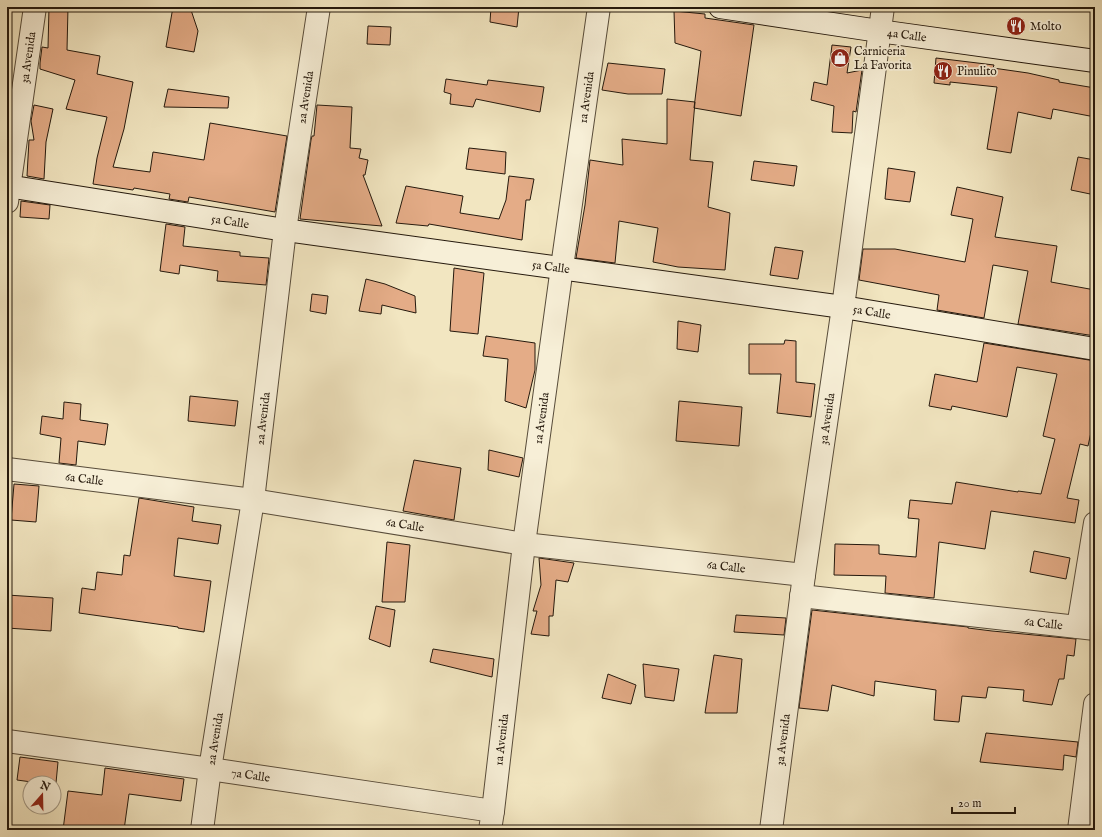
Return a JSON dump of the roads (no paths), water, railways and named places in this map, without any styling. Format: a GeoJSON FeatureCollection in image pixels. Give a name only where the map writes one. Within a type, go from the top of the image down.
{"type":"FeatureCollection","features":[{"type":"Feature","properties":{"kind":"street","name":"3a Avenida"},"geometry":{"type":"LineString","coordinates":[[8,192],[35,7]]}},
{"type":"Feature","properties":{"kind":"street","name":"2a Avenida"},"geometry":{"type":"LineString","coordinates":[[202,830],[210,769],[253,500],[285,230],[319,7]]}},
{"type":"Feature","properties":{"kind":"street","name":"1a Avenida"},"geometry":{"type":"LineString","coordinates":[[492,820],[524,544],[600,7]]}},
{"type":"Feature","properties":{"kind":"street","name":"4a Calle"},"geometry":{"type":"LineString","coordinates":[[720,7],[879,31],[1095,60]]}},
{"type":"Feature","properties":{"kind":"street","name":"3a Avenida"},"geometry":{"type":"LineString","coordinates":[[771,830],[802,585],[843,307],[883,7]]}},
{"type":"Feature","properties":{"kind":"street","name":"5a Calle"},"geometry":{"type":"LineString","coordinates":[[8,192],[843,307],[1095,349]]}},
{"type":"Feature","properties":{"kind":"street","name":"6a Calle"},"geometry":{"type":"LineString","coordinates":[[7,469],[253,500],[524,544],[1087,628]]}},
{"type":"Feature","properties":{"kind":"street"},"geometry":{"type":"LineString","coordinates":[[1087,628],[1095,523]]}},
{"type":"Feature","properties":{"kind":"street"},"geometry":{"type":"LineString","coordinates":[[1079,830],[1095,704]]}},
{"type":"Feature","properties":{"kind":"street","name":"7a Calle"},"geometry":{"type":"LineString","coordinates":[[7,742],[210,769],[492,820]]}},
{"type":"Feature","properties":{"kind":"place","name":"Molto"},"geometry":{"type":"Point","coordinates":[1016,26]}},
{"type":"Feature","properties":{"kind":"place","name":"Carniceria La Favorita"},"geometry":{"type":"Point","coordinates":[840,58]}},
{"type":"Feature","properties":{"kind":"place","name":"Pinulito"},"geometry":{"type":"Point","coordinates":[943,71]}}]}
